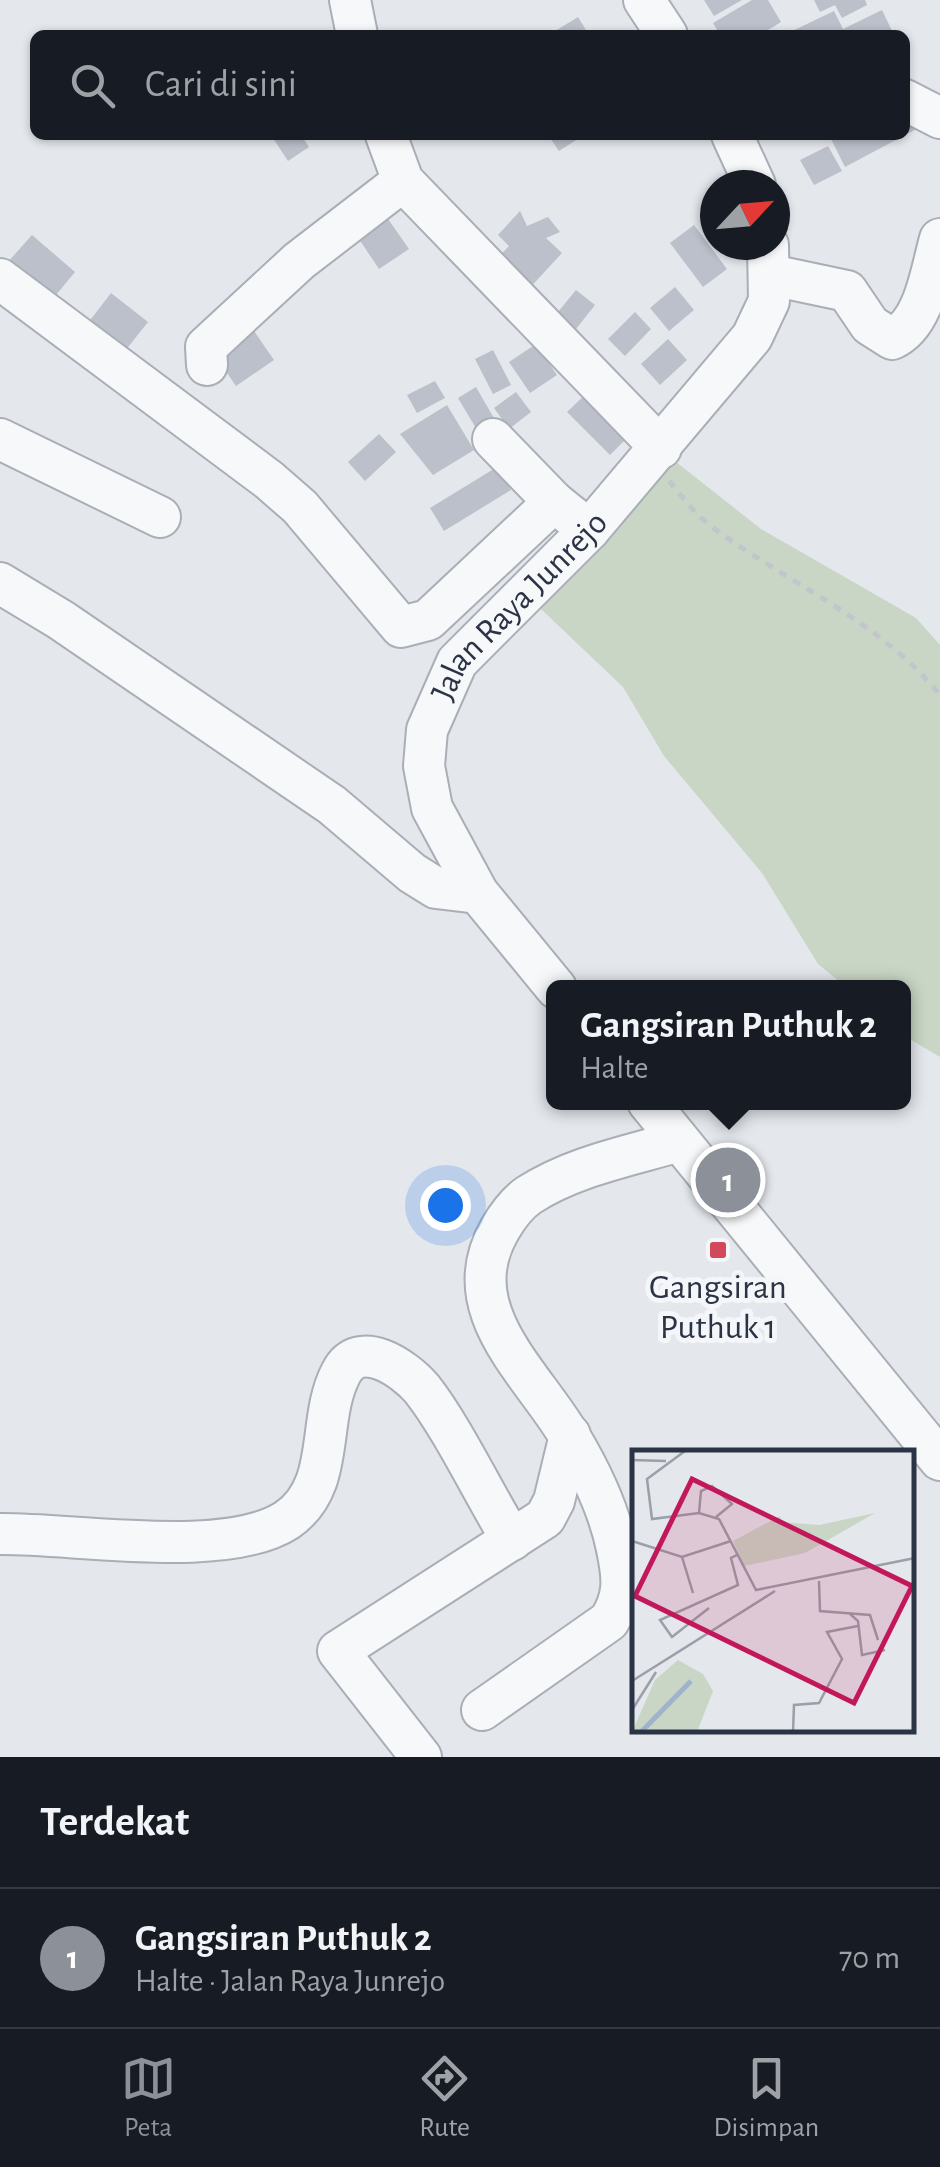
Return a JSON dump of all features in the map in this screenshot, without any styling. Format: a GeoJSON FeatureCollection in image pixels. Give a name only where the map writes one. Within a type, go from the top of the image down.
{"type":"FeatureCollection","features":[{"type":"Feature","properties":{"kind":"street"},"geometry":{"type":"LineString","coordinates":[[350,0],[357,30]]}},
{"type":"Feature","properties":{"kind":"street"},"geometry":{"type":"LineString","coordinates":[[644,0],[664,30]]}},
{"type":"Feature","properties":{"kind":"street"},"geometry":{"type":"LineString","coordinates":[[910,103],[940,118]]}},
{"type":"Feature","properties":{"kind":"street"},"geometry":{"type":"LineString","coordinates":[[388,140],[403,181],[655,454]]}},
{"type":"Feature","properties":{"kind":"street"},"geometry":{"type":"LineString","coordinates":[[207,365],[206,347],[298,261],[403,181]]}},
{"type":"Feature","properties":{"kind":"street"},"geometry":{"type":"LineString","coordinates":[[770,260],[847,292],[870,325],[892,339],[903,334],[913,318],[928,286],[940,239]]}},
{"type":"Feature","properties":{"kind":"street","name":"Jalan Raya Junrejo"},"geometry":{"type":"LineString","coordinates":[[549,980],[478,893],[432,808],[424,766],[427,730],[457,662],[589,530],[752,337],[768,301],[770,260]]}},
{"type":"Feature","properties":{"kind":"street"},"geometry":{"type":"LineString","coordinates":[[0,279],[269,480],[300,508],[401,627],[428,620],[554,502]]}},
{"type":"Feature","properties":{"kind":"street"},"geometry":{"type":"LineString","coordinates":[[0,439],[160,517]]}},
{"type":"Feature","properties":{"kind":"street"},"geometry":{"type":"LineString","coordinates":[[493,439],[554,502],[589,530]]}},
{"type":"Feature","properties":{"kind":"street"},"geometry":{"type":"LineString","coordinates":[[0,583],[332,806],[412,873],[436,888],[478,893]]}},
{"type":"Feature","properties":{"kind":"street"},"geometry":{"type":"LineString","coordinates":[[654,1110],[940,1460]]}},
{"type":"Feature","properties":{"kind":"street"},"geometry":{"type":"LineString","coordinates":[[482,1710],[608,1621],[621,1602],[623,1582],[611,1522],[570,1436],[498,1333],[486,1300],[484,1273],[491,1245],[525,1198],[560,1177],[680,1142]]}},
{"type":"Feature","properties":{"kind":"street"},"geometry":{"type":"LineString","coordinates":[[0,1534],[166,1541],[244,1536],[286,1520],[309,1498],[341,1371],[355,1358],[376,1356],[401,1368],[423,1391],[512,1540]]}},
{"type":"Feature","properties":{"kind":"street"},"geometry":{"type":"LineString","coordinates":[[422,1757],[338,1650],[418,1595],[545,1518],[554,1501],[570,1436]]}},
{"type":"Feature","properties":{"kind":"path"},"geometry":{"type":"LineString","coordinates":[[655,454],[708,524],[876,632],[910,658],[940,695]]}},
{"type":"Feature","properties":{"kind":"green space"},"geometry":{"type":"Polygon","coordinates":[[[671,458],[761,529],[916,618],[940,645],[940,1057],[911,1040],[911,980],[837,980],[818,964],[762,873],[664,756],[623,687],[541,609],[671,458]]]}},
{"type":"Feature","properties":{"kind":"building"},"geometry":{"type":"Polygon","coordinates":[[[704,0],[742,0],[714,16],[704,0]]]}},
{"type":"Feature","properties":{"kind":"building"},"geometry":{"type":"Polygon","coordinates":[[[752,0],[768,0],[781,22],[768,30],[717,30],[713,23],[752,0]]]}},
{"type":"Feature","properties":{"kind":"building"},"geometry":{"type":"Polygon","coordinates":[[[814,0],[865,0],[867,5],[842,18],[835,5],[820,12],[814,0]]]}},
{"type":"Feature","properties":{"kind":"building"},"geometry":{"type":"Polygon","coordinates":[[[882,10],[892,30],[794,30],[834,11],[843,29],[882,10]]]}},
{"type":"Feature","properties":{"kind":"building"},"geometry":{"type":"Polygon","coordinates":[[[578,17],[586,30],[557,30],[578,17]]]}},
{"type":"Feature","properties":{"kind":"building"},"geometry":{"type":"Polygon","coordinates":[[[910,120],[922,126],[910,132],[910,120]]]}},
{"type":"Feature","properties":{"kind":"building"},"geometry":{"type":"Polygon","coordinates":[[[274,140],[304,140],[309,147],[288,161],[274,140]]]}},
{"type":"Feature","properties":{"kind":"building"},"geometry":{"type":"Polygon","coordinates":[[[551,140],[576,140],[559,151],[551,140]]]}},
{"type":"Feature","properties":{"kind":"building"},"geometry":{"type":"Polygon","coordinates":[[[832,140],[896,140],[845,167],[832,140]]]}},
{"type":"Feature","properties":{"kind":"building"},"geometry":{"type":"Polygon","coordinates":[[[828,146],[842,171],[814,185],[800,160],[828,146]]]}},
{"type":"Feature","properties":{"kind":"building"},"geometry":{"type":"Polygon","coordinates":[[[520,211],[527,226],[548,217],[560,232],[546,238],[562,253],[526,292],[494,262],[509,246],[498,235],[520,211]]]}},
{"type":"Feature","properties":{"kind":"building"},"geometry":{"type":"Polygon","coordinates":[[[386,216],[409,249],[379,269],[357,236],[386,216]]]}},
{"type":"Feature","properties":{"kind":"building"},"geometry":{"type":"Polygon","coordinates":[[[694,225],[700,233],[700,260],[720,260],[727,269],[703,287],[670,243],[694,225]]]}},
{"type":"Feature","properties":{"kind":"building"},"geometry":{"type":"Polygon","coordinates":[[[32,235],[75,272],[51,301],[7,263],[32,235]]]}},
{"type":"Feature","properties":{"kind":"building"},"geometry":{"type":"Polygon","coordinates":[[[675,287],[694,310],[669,331],[650,308],[675,287]]]}},
{"type":"Feature","properties":{"kind":"building"},"geometry":{"type":"Polygon","coordinates":[[[576,290],[595,305],[568,339],[549,323],[576,290]]]}},
{"type":"Feature","properties":{"kind":"building"},"geometry":{"type":"Polygon","coordinates":[[[111,293],[148,322],[125,351],[88,323],[111,293]]]}},
{"type":"Feature","properties":{"kind":"building"},"geometry":{"type":"Polygon","coordinates":[[[635,312],[651,329],[625,356],[608,339],[635,312]]]}},
{"type":"Feature","properties":{"kind":"building"},"geometry":{"type":"Polygon","coordinates":[[[252,328],[274,360],[236,386],[214,354],[252,328]]]}},
{"type":"Feature","properties":{"kind":"building"},"geometry":{"type":"Polygon","coordinates":[[[668,339],[687,360],[660,385],[641,364],[668,339]]]}},
{"type":"Feature","properties":{"kind":"building"},"geometry":{"type":"Polygon","coordinates":[[[536,344],[557,375],[530,393],[509,362],[536,344]]]}},
{"type":"Feature","properties":{"kind":"building"},"geometry":{"type":"Polygon","coordinates":[[[493,350],[511,385],[493,394],[475,359],[493,350]]]}},
{"type":"Feature","properties":{"kind":"building"},"geometry":{"type":"Polygon","coordinates":[[[435,381],[445,398],[417,413],[407,395],[435,381]]]}},
{"type":"Feature","properties":{"kind":"building"},"geometry":{"type":"Polygon","coordinates":[[[476,387],[495,420],[477,430],[458,398],[476,387]]]}},
{"type":"Feature","properties":{"kind":"building"},"geometry":{"type":"Polygon","coordinates":[[[516,392],[531,412],[509,429],[494,408],[516,392]]]}},
{"type":"Feature","properties":{"kind":"building"},"geometry":{"type":"Polygon","coordinates":[[[586,394],[629,436],[610,455],[567,412],[586,394]]]}},
{"type":"Feature","properties":{"kind":"building"},"geometry":{"type":"Polygon","coordinates":[[[447,405],[474,450],[433,475],[400,434],[447,405]]]}},
{"type":"Feature","properties":{"kind":"building"},"geometry":{"type":"Polygon","coordinates":[[[379,434],[396,452],[365,481],[348,462],[379,434]]]}},
{"type":"Feature","properties":{"kind":"building"},"geometry":{"type":"Polygon","coordinates":[[[497,467],[511,490],[444,531],[430,508],[497,467]]]}},
{"type":"Feature","properties":{"kind":"place","name":"Gangsiran Puthuk 2"},"geometry":{"type":"Point","coordinates":[728,1180]}},
{"type":"Feature","properties":{"kind":"place","name":"Gangsiran Puthuk 1"},"geometry":{"type":"Point","coordinates":[718,1250]}}]}
